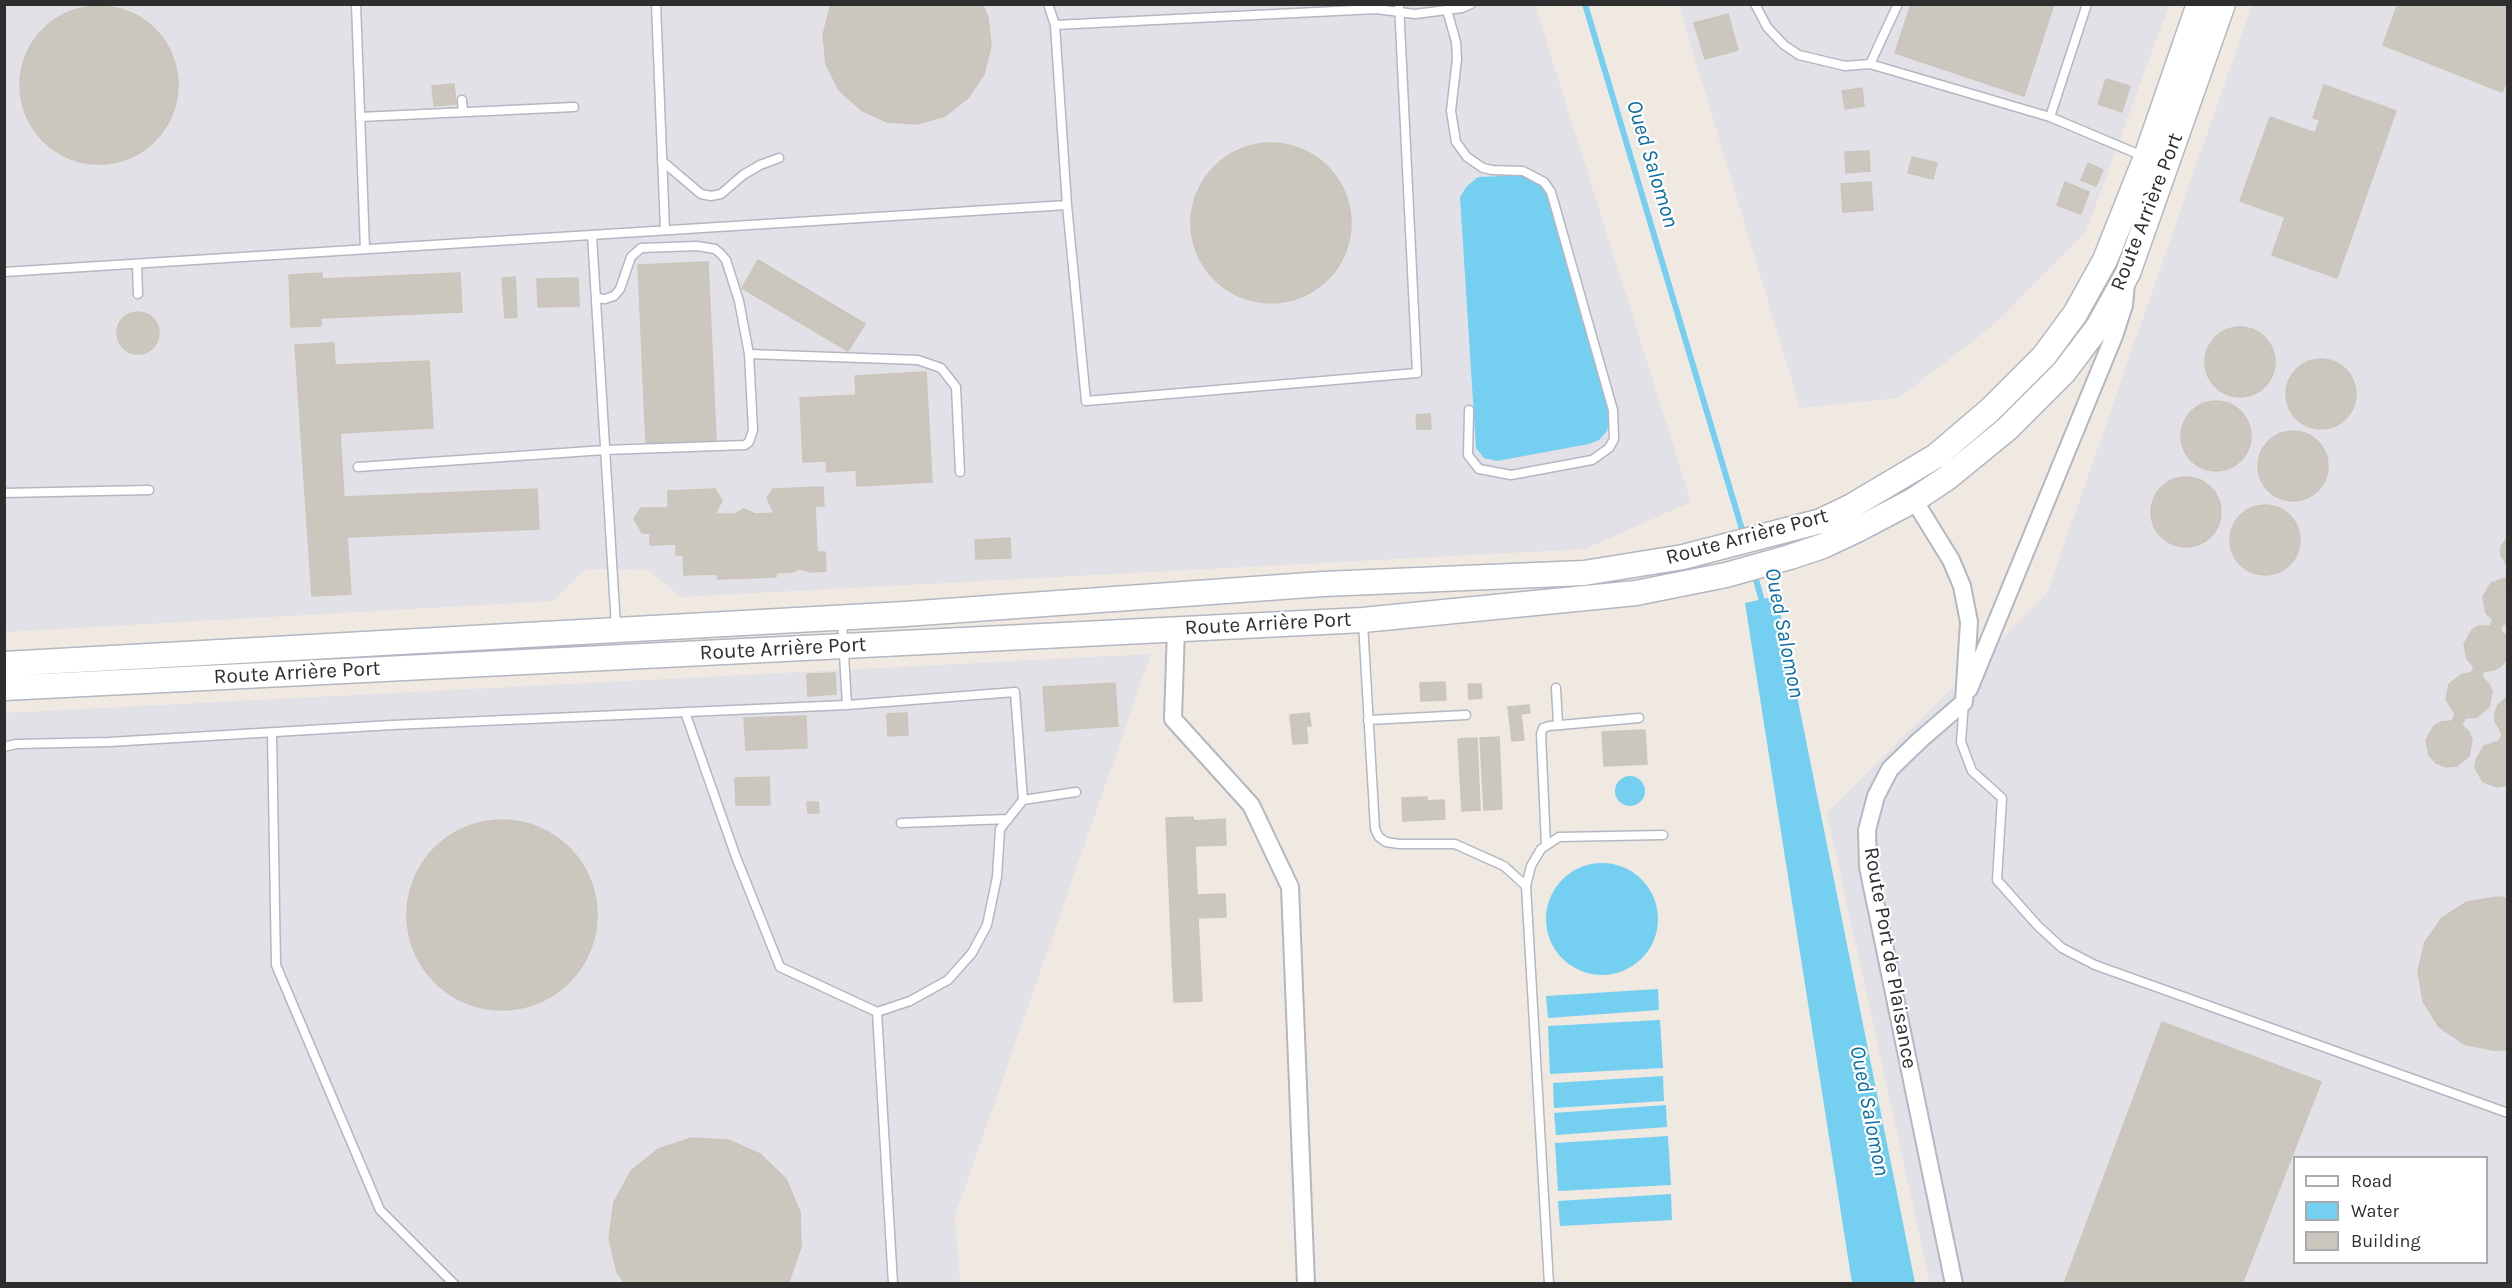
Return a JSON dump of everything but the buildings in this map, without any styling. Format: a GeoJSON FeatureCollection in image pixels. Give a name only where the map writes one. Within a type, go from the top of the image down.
{"type":"FeatureCollection","features":[{"type":"Feature","properties":{"kind":"street","name":"Route Arrière Port"},"geometry":{"type":"LineString","coordinates":[[4,664],[842,617],[1323,584],[1584,573],[1713,550],[1821,521],[1850,507],[1936,456],[1990,410],[2044,356],[2075,314],[2105,260],[2146,158],[2199,4]]}},
{"type":"Feature","properties":{"kind":"street","name":"Route Arrière Port"},"geometry":{"type":"LineString","coordinates":[[4,688],[1362,620],[1635,593],[1726,575],[1790,557],[1822,546],[1914,500],[1947,478],[2007,429],[2064,372],[2098,327],[2128,273],[2223,4]]}},
{"type":"Feature","properties":{"kind":"street"},"geometry":{"type":"LineString","coordinates":[[1964,702],[2114,336],[2124,305],[2128,273]]}},
{"type":"Feature","properties":{"kind":"street"},"geometry":{"type":"LineString","coordinates":[[1914,500],[1951,560],[1962,586],[1969,622],[1964,702]]}},
{"type":"Feature","properties":{"kind":"street"},"geometry":{"type":"LineString","coordinates":[[1176,629],[1173,719],[1251,806],[1290,887],[1306,1284]]}},
{"type":"Feature","properties":{"kind":"street","name":"Route Port de Plaisance"},"geometry":{"type":"LineString","coordinates":[[1954,1284],[1868,867],[1867,830],[1876,796],[1890,769],[1964,702]]}},
{"type":"Feature","properties":{"kind":"lane"},"geometry":{"type":"LineString","coordinates":[[356,4],[365,249]]}},
{"type":"Feature","properties":{"kind":"lane"},"geometry":{"type":"LineString","coordinates":[[656,4],[665,230]]}},
{"type":"Feature","properties":{"kind":"lane"},"geometry":{"type":"LineString","coordinates":[[1048,4],[1055,25],[1067,205],[1086,401],[1418,373],[1399,9]]}},
{"type":"Feature","properties":{"kind":"lane"},"geometry":{"type":"LineString","coordinates":[[1055,25],[1376,9],[1399,9],[1415,14],[1471,4]]}},
{"type":"Feature","properties":{"kind":"lane"},"geometry":{"type":"LineString","coordinates":[[1755,4],[1767,27],[1784,45],[1798,55],[1845,66],[1870,64],[2050,117],[2146,158]]}},
{"type":"Feature","properties":{"kind":"lane"},"geometry":{"type":"LineString","coordinates":[[1870,64],[1898,4]]}},
{"type":"Feature","properties":{"kind":"lane"},"geometry":{"type":"LineString","coordinates":[[2050,117],[2087,4]]}},
{"type":"Feature","properties":{"kind":"lane"},"geometry":{"type":"LineString","coordinates":[[1447,10],[1456,42],[1457,59],[1451,111],[1451,123],[1456,142],[1467,157],[1483,168],[1523,171],[1544,182],[1551,192],[1612,410],[1614,439],[1609,448],[1592,460],[1511,475],[1479,469],[1468,454],[1469,410]]}},
{"type":"Feature","properties":{"kind":"lane"},"geometry":{"type":"LineString","coordinates":[[462,100],[463,112]]}},
{"type":"Feature","properties":{"kind":"lane"},"geometry":{"type":"LineString","coordinates":[[360,117],[574,107]]}},
{"type":"Feature","properties":{"kind":"lane"},"geometry":{"type":"LineString","coordinates":[[662,161],[701,194],[711,196],[721,194],[743,175],[760,165],[779,158]]}},
{"type":"Feature","properties":{"kind":"lane"},"geometry":{"type":"LineString","coordinates":[[4,272],[1067,205]]}},
{"type":"Feature","properties":{"kind":"lane"},"geometry":{"type":"LineString","coordinates":[[592,235],[616,630]]}},
{"type":"Feature","properties":{"kind":"lane"},"geometry":{"type":"LineString","coordinates":[[358,467],[605,450],[745,445],[749,442],[753,430],[749,354],[733,280],[726,260],[715,249],[697,246],[641,248],[631,257],[620,290],[614,296],[605,299],[596,298]]}},
{"type":"Feature","properties":{"kind":"lane"},"geometry":{"type":"LineString","coordinates":[[137,264],[138,294]]}},
{"type":"Feature","properties":{"kind":"lane"},"geometry":{"type":"LineString","coordinates":[[749,354],[918,360],[941,368],[956,387],[960,472]]}},
{"type":"Feature","properties":{"kind":"lane"},"geometry":{"type":"LineString","coordinates":[[4,494],[149,490]]}},
{"type":"Feature","properties":{"kind":"lane"},"geometry":{"type":"LineString","coordinates":[[842,617],[847,705]]}},
{"type":"Feature","properties":{"kind":"lane"},"geometry":{"type":"LineString","coordinates":[[1362,620],[1375,829],[1379,837],[1386,842],[1399,844],[1455,844],[1504,866],[1526,886]]}},
{"type":"Feature","properties":{"kind":"lane"},"geometry":{"type":"LineString","coordinates":[[1556,688],[1558,725]]}},
{"type":"Feature","properties":{"kind":"lane"},"geometry":{"type":"LineString","coordinates":[[4,747],[16,744],[109,742],[685,712],[847,705],[1015,692],[1023,800],[1000,829],[997,877],[987,925],[972,953],[948,980],[910,1001],[877,1012],[780,967],[736,857],[685,712]]}},
{"type":"Feature","properties":{"kind":"lane"},"geometry":{"type":"LineString","coordinates":[[1964,702],[1961,742],[1972,771],[2002,798],[1996,880],[2038,926],[2062,948],[2095,965],[2508,1113]]}},
{"type":"Feature","properties":{"kind":"lane"},"geometry":{"type":"LineString","coordinates":[[1368,720],[1466,715]]}},
{"type":"Feature","properties":{"kind":"lane"},"geometry":{"type":"LineString","coordinates":[[1546,845],[1541,734],[1543,728],[1639,718]]}},
{"type":"Feature","properties":{"kind":"lane"},"geometry":{"type":"LineString","coordinates":[[272,733],[276,965],[380,1210],[454,1284]]}},
{"type":"Feature","properties":{"kind":"lane"},"geometry":{"type":"LineString","coordinates":[[1023,800],[1076,792]]}},
{"type":"Feature","properties":{"kind":"lane"},"geometry":{"type":"LineString","coordinates":[[902,823],[1008,819]]}},
{"type":"Feature","properties":{"kind":"lane"},"geometry":{"type":"LineString","coordinates":[[1545,829],[1559,837]]}},
{"type":"Feature","properties":{"kind":"lane"},"geometry":{"type":"LineString","coordinates":[[1549,1284],[1526,886],[1531,866],[1541,849],[1559,837],[1663,835]]}},
{"type":"Feature","properties":{"kind":"lane"},"geometry":{"type":"LineString","coordinates":[[877,1012],[893,1284]]}},
{"type":"Feature","properties":{"kind":"shaded area"},"geometry":{"type":"Polygon","coordinates":[[[5,5],[1535,5],[1691,502],[1585,549],[681,597],[648,570],[586,569],[553,601],[5,632],[5,5]]]}},
{"type":"Feature","properties":{"kind":"shaded area"},"geometry":{"type":"Polygon","coordinates":[[[1679,5],[2169,5],[2086,232],[1995,324],[1899,398],[1800,408],[1679,5]]]}},
{"type":"Feature","properties":{"kind":"shaded area"},"geometry":{"type":"Polygon","coordinates":[[[2252,5],[2507,5],[2507,1283],[1930,1283],[1827,813],[2047,594],[2252,5]]]}},
{"type":"Feature","properties":{"kind":"shaded area"},"geometry":{"type":"Polygon","coordinates":[[[1151,654],[955,1216],[960,1283],[5,1284],[5,713],[1151,654]]]}},
{"type":"Feature","properties":{"kind":"water"},"geometry":{"type":"Polygon","coordinates":[[[1528,175],[1542,184],[1549,197],[1610,419],[1607,431],[1599,440],[1589,444],[1497,461],[1484,458],[1476,448],[1460,197],[1467,186],[1478,177],[1528,175]]]}},
{"type":"Feature","properties":{"kind":"water"},"geometry":{"type":"Polygon","coordinates":[[[1777,596],[1915,1283],[1852,1283],[1745,603],[1777,596]]]}},
{"type":"Feature","properties":{"kind":"water"},"geometry":{"type":"Polygon","coordinates":[[[1630,776],[1636,777],[1644,785],[1644,797],[1636,805],[1630,806],[1624,805],[1616,797],[1615,791],[1616,785],[1624,777],[1630,776]]]}},
{"type":"Feature","properties":{"kind":"water"},"geometry":{"type":"Polygon","coordinates":[[[1602,863],[1623,867],[1641,880],[1654,898],[1658,919],[1654,940],[1641,958],[1623,971],[1602,975],[1581,971],[1563,958],[1550,940],[1546,919],[1550,898],[1563,880],[1581,867],[1602,863]]]}},
{"type":"Feature","properties":{"kind":"water"},"geometry":{"type":"Polygon","coordinates":[[[1658,989],[1659,1010],[1548,1018],[1546,996],[1658,989]]]}},
{"type":"Feature","properties":{"kind":"water"},"geometry":{"type":"Polygon","coordinates":[[[1660,1020],[1663,1068],[1550,1074],[1548,1026],[1660,1020]]]}},
{"type":"Feature","properties":{"kind":"water"},"geometry":{"type":"Polygon","coordinates":[[[1663,1076],[1664,1101],[1554,1108],[1553,1083],[1663,1076]]]}},
{"type":"Feature","properties":{"kind":"water"},"geometry":{"type":"Polygon","coordinates":[[[1666,1105],[1667,1127],[1556,1135],[1554,1113],[1666,1105]]]}},
{"type":"Feature","properties":{"kind":"water"},"geometry":{"type":"Polygon","coordinates":[[[1668,1136],[1671,1185],[1558,1191],[1555,1143],[1668,1136]]]}},
{"type":"Feature","properties":{"kind":"water"},"geometry":{"type":"Polygon","coordinates":[[[1671,1194],[1672,1220],[1560,1226],[1558,1201],[1671,1194]]]}},
{"type":"Feature","properties":{"kind":"waterway","name":"Oued Salomon"},"geometry":{"type":"LineString","coordinates":[[1585,4],[1744,536]]}},
{"type":"Feature","properties":{"kind":"waterway","name":"Oued Salomon"},"geometry":{"type":"LineString","coordinates":[[1754,572],[1763,605]]}}]}
